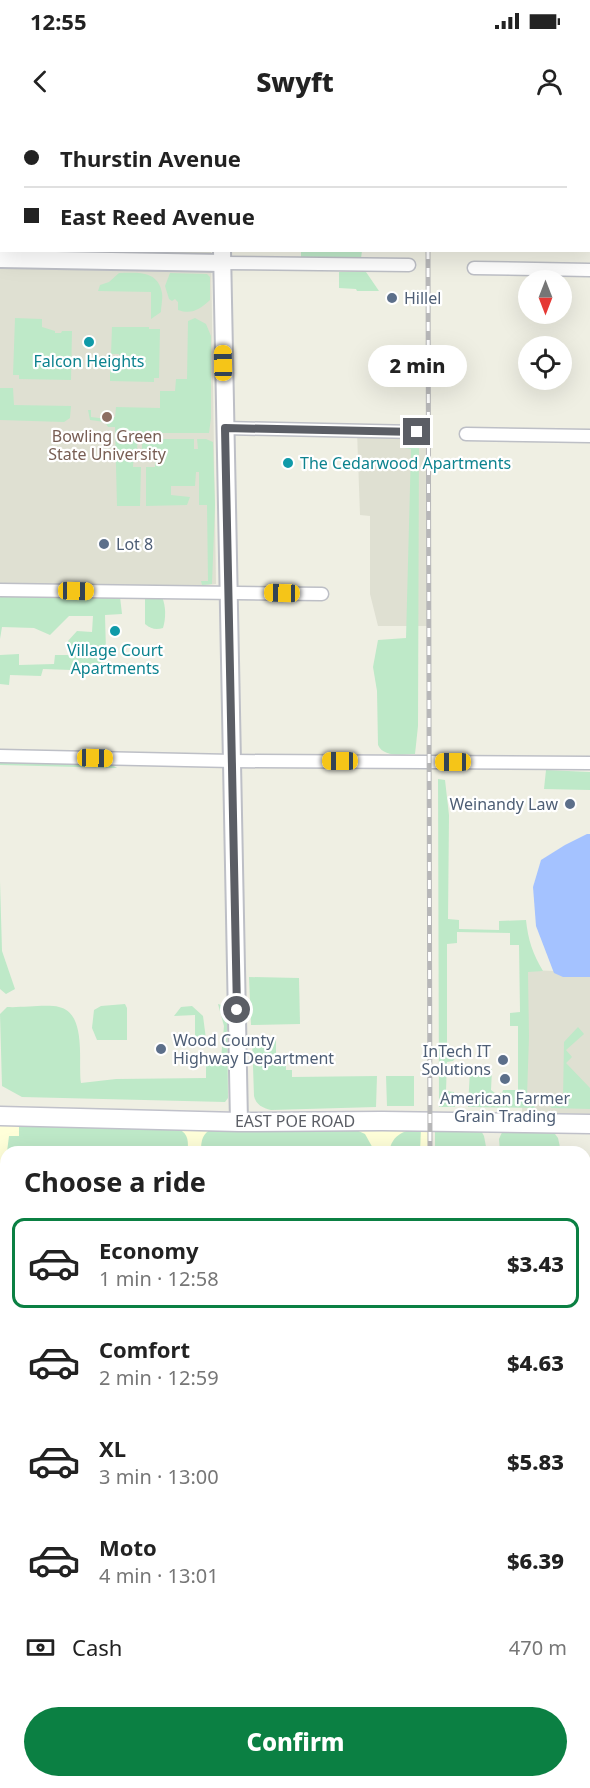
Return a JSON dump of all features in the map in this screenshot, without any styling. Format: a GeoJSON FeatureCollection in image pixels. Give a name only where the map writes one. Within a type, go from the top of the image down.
{"type":"FeatureCollection","features":[{"type":"Feature","properties":{"kind":"main road","name":"EAST POE ROAD"},"geometry":{"type":"LineString","coordinates":[[0,1116],[239,1122],[382,1121],[590,1124]]}},
{"type":"Feature","properties":{"kind":"street"},"geometry":{"type":"LineString","coordinates":[[222,257],[239,1122]]}},
{"type":"Feature","properties":{"kind":"street"},"geometry":{"type":"LineString","coordinates":[[0,259],[222,257],[409,265]]}},
{"type":"Feature","properties":{"kind":"street"},"geometry":{"type":"LineString","coordinates":[[474,268],[590,270]]}},
{"type":"Feature","properties":{"kind":"street"},"geometry":{"type":"LineString","coordinates":[[225,428],[417,432]]}},
{"type":"Feature","properties":{"kind":"street"},"geometry":{"type":"LineString","coordinates":[[466,434],[590,436]]}},
{"type":"Feature","properties":{"kind":"street"},"geometry":{"type":"LineString","coordinates":[[0,590],[322,594]]}},
{"type":"Feature","properties":{"kind":"street"},"geometry":{"type":"LineString","coordinates":[[0,756],[232,761],[590,763]]}},
{"type":"Feature","properties":{"kind":"shaded area","name":"Bowling Green State University"},"geometry":{"type":"Polygon","coordinates":[[[0,252],[211,252],[216,584],[199,586],[0,583],[0,252]]]}},
{"type":"Feature","properties":{"kind":"shaded area"},"geometry":{"type":"Polygon","coordinates":[[[301,252],[362,252],[361,258],[301,258],[301,252]]]}},
{"type":"Feature","properties":{"kind":"shaded area"},"geometry":{"type":"Polygon","coordinates":[[[339,272],[366,272],[379,291],[339,288],[339,272]]]}},
{"type":"Feature","properties":{"kind":"shaded area"},"geometry":{"type":"Polygon","coordinates":[[[119,273],[146,274],[156,280],[162,293],[161,312],[151,319],[151,292],[98,291],[100,285],[109,282],[119,273]]]}},
{"type":"Feature","properties":{"kind":"shaded area"},"geometry":{"type":"Polygon","coordinates":[[[170,273],[207,274],[210,277],[210,300],[196,310],[188,312],[178,310],[178,302],[175,299],[172,301],[169,299],[165,286],[170,273]]]}},
{"type":"Feature","properties":{"kind":"shaded area"},"geometry":{"type":"Polygon","coordinates":[[[15,318],[42,319],[42,327],[55,331],[55,333],[72,331],[71,380],[19,379],[19,375],[13,375],[15,318]]]}},
{"type":"Feature","properties":{"kind":"shaded area"},"geometry":{"type":"Polygon","coordinates":[[[195,318],[206,324],[211,336],[209,433],[138,433],[133,467],[141,467],[140,506],[117,506],[115,427],[108,427],[105,422],[90,420],[88,410],[91,410],[91,417],[107,419],[107,417],[115,417],[116,407],[160,408],[160,391],[175,391],[176,379],[187,379],[188,321],[195,318]]]}},
{"type":"Feature","properties":{"kind":"shaded area"},"geometry":{"type":"Polygon","coordinates":[[[112,327],[160,329],[159,378],[154,378],[154,382],[110,381],[110,369],[126,367],[126,365],[109,363],[109,359],[119,358],[119,354],[111,354],[112,327]]]}},
{"type":"Feature","properties":{"kind":"shaded area"},"geometry":{"type":"Polygon","coordinates":[[[0,388],[13,388],[14,405],[71,406],[70,418],[64,422],[0,420],[0,388]]]}},
{"type":"Feature","properties":{"kind":"shaded area"},"geometry":{"type":"Polygon","coordinates":[[[357,431],[428,432],[429,626],[378,626],[370,594],[370,516],[360,515],[357,431]]]}},
{"type":"Feature","properties":{"kind":"shaded area"},"geometry":{"type":"Polygon","coordinates":[[[404,437],[419,440],[418,726],[415,754],[400,755],[389,754],[378,745],[377,691],[373,667],[378,640],[406,638],[411,449],[404,448],[404,437]]]}},
{"type":"Feature","properties":{"kind":"shaded area"},"geometry":{"type":"Polygon","coordinates":[[[142,439],[194,439],[194,449],[198,449],[197,439],[213,442],[215,505],[212,584],[202,585],[201,581],[208,581],[207,505],[199,505],[199,472],[196,472],[195,486],[171,486],[171,495],[190,497],[187,505],[146,506],[146,467],[155,467],[156,451],[142,450],[142,439]]]}},
{"type":"Feature","properties":{"kind":"shaded area"},"geometry":{"type":"Polygon","coordinates":[[[147,596],[162,597],[165,612],[163,628],[154,629],[145,624],[147,596]]]}},
{"type":"Feature","properties":{"kind":"shaded area"},"geometry":{"type":"Polygon","coordinates":[[[0,597],[120,597],[122,614],[105,615],[106,651],[100,671],[43,669],[41,676],[10,675],[9,685],[0,684],[0,655],[19,654],[19,665],[54,664],[55,655],[68,655],[68,641],[77,631],[92,632],[93,616],[69,616],[50,635],[34,628],[2,627],[0,639],[0,597]]]}},
{"type":"Feature","properties":{"kind":"shaded area"},"geometry":{"type":"Polygon","coordinates":[[[0,761],[109,763],[117,768],[0,765],[0,761]]]}},
{"type":"Feature","properties":{"kind":"shaded area"},"geometry":{"type":"Polygon","coordinates":[[[546,770],[590,772],[590,790],[544,789],[546,770]]]}},
{"type":"Feature","properties":{"kind":"shaded area"},"geometry":{"type":"Polygon","coordinates":[[[438,779],[445,780],[449,815],[448,919],[459,920],[459,929],[499,930],[499,921],[526,920],[536,959],[543,971],[528,972],[527,1096],[534,1096],[535,1108],[468,1107],[470,1070],[492,1069],[491,1090],[495,1093],[502,1093],[503,1090],[518,1090],[518,1026],[510,1026],[510,1013],[520,1012],[519,945],[510,945],[510,933],[457,932],[457,943],[447,944],[447,1051],[453,1051],[457,1056],[453,1061],[447,1062],[446,1091],[454,1092],[455,1107],[439,1107],[438,779]]]}},
{"type":"Feature","properties":{"kind":"shaded area"},"geometry":{"type":"Polygon","coordinates":[[[0,881],[2,951],[15,989],[6,994],[0,989],[0,881]]]}},
{"type":"Feature","properties":{"kind":"shaded area"},"geometry":{"type":"Polygon","coordinates":[[[525,970],[590,972],[590,1118],[522,1117],[525,970]]]}},
{"type":"Feature","properties":{"kind":"shaded area"},"geometry":{"type":"Polygon","coordinates":[[[249,977],[299,978],[300,1024],[251,1025],[249,977]]]}},
{"type":"Feature","properties":{"kind":"shaded area"},"geometry":{"type":"Polygon","coordinates":[[[125,1004],[127,1040],[97,1040],[92,1028],[94,1010],[101,1006],[125,1004]]]}},
{"type":"Feature","properties":{"kind":"shaded area"},"geometry":{"type":"Polygon","coordinates":[[[218,1004],[227,1007],[228,1098],[225,1102],[22,1097],[2,1086],[0,1014],[7,1007],[54,1006],[68,1011],[74,1018],[79,1039],[81,1083],[116,1079],[206,1078],[206,1058],[221,1058],[224,1026],[218,1004]]]}},
{"type":"Feature","properties":{"kind":"shaded area"},"geometry":{"type":"Polygon","coordinates":[[[192,1006],[203,1016],[206,1039],[195,1039],[195,1015],[174,1016],[181,1007],[192,1006]]]}},
{"type":"Feature","properties":{"kind":"shaded area"},"geometry":{"type":"Polygon","coordinates":[[[578,1027],[584,1034],[566,1050],[572,1057],[566,1063],[590,1088],[590,1109],[551,1108],[550,1101],[563,1098],[564,1042],[578,1027]]]}},
{"type":"Feature","properties":{"kind":"shaded area"},"geometry":{"type":"Polygon","coordinates":[[[252,1037],[276,1037],[276,1062],[286,1061],[286,1070],[292,1070],[292,1077],[377,1076],[376,1107],[271,1110],[263,1107],[256,1102],[254,1096],[252,1037]]]}},
{"type":"Feature","properties":{"kind":"shaded area"},"geometry":{"type":"Polygon","coordinates":[[[386,1076],[414,1076],[414,1106],[387,1106],[386,1076]]]}},
{"type":"Feature","properties":{"kind":"shaded area"},"geometry":{"type":"Polygon","coordinates":[[[0,1116],[430,1122],[430,1146],[0,1146],[0,1116]]]}},
{"type":"Feature","properties":{"kind":"shaded area"},"geometry":{"type":"Polygon","coordinates":[[[28,1124],[176,1128],[186,1135],[188,1146],[8,1146],[9,1136],[19,1136],[19,1127],[28,1124]]]}},
{"type":"Feature","properties":{"kind":"shaded area"},"geometry":{"type":"Polygon","coordinates":[[[435,1127],[480,1129],[486,1146],[435,1146],[435,1127]]]}},
{"type":"Feature","properties":{"kind":"shaded area"},"geometry":{"type":"Polygon","coordinates":[[[213,1128],[354,1129],[365,1134],[372,1146],[201,1146],[206,1133],[213,1128]]]}},
{"type":"Feature","properties":{"kind":"shaded area"},"geometry":{"type":"Polygon","coordinates":[[[421,1128],[420,1146],[391,1146],[396,1137],[410,1130],[421,1128]]]}},
{"type":"Feature","properties":{"kind":"shaded area"},"geometry":{"type":"Polygon","coordinates":[[[503,1130],[552,1130],[558,1138],[560,1146],[500,1146],[499,1139],[503,1130]]]}},
{"type":"Feature","properties":{"kind":"water"},"geometry":{"type":"Polygon","coordinates":[[[590,834],[590,977],[563,977],[554,973],[536,926],[533,887],[541,860],[590,834]]]}},
{"type":"Feature","properties":{"kind":"railway"},"geometry":{"type":"LineString","coordinates":[[428,252],[430,1146]]}},
{"type":"Feature","properties":{"kind":"place","name":"Hillel"},"geometry":{"type":"Point","coordinates":[392,298]}},
{"type":"Feature","properties":{"kind":"place","name":"Falcon Heights"},"geometry":{"type":"Point","coordinates":[89,342]}},
{"type":"Feature","properties":{"kind":"place","name":"Bowling Green State University"},"geometry":{"type":"Point","coordinates":[107,417]}},
{"type":"Feature","properties":{"kind":"place","name":"The Cedarwood Apartments"},"geometry":{"type":"Point","coordinates":[288,463]}},
{"type":"Feature","properties":{"kind":"place","name":"Lot 8"},"geometry":{"type":"Point","coordinates":[104,544]}},
{"type":"Feature","properties":{"kind":"place","name":"Village Court Apartments"},"geometry":{"type":"Point","coordinates":[115,631]}},
{"type":"Feature","properties":{"kind":"place","name":"Weinandy Law"},"geometry":{"type":"Point","coordinates":[570,804]}},
{"type":"Feature","properties":{"kind":"place","name":"Wood County Highway Department"},"geometry":{"type":"Point","coordinates":[161,1049]}},
{"type":"Feature","properties":{"kind":"place","name":"InTech IT Solutions"},"geometry":{"type":"Point","coordinates":[503,1060]}},
{"type":"Feature","properties":{"kind":"place","name":"American Farmer Grain Trading"},"geometry":{"type":"Point","coordinates":[505,1079]}},
{"type":"Feature","properties":{"kind":"route"},"geometry":{"type":"LineString","coordinates":[[237,1010],[225,428],[417,432]]}}]}
